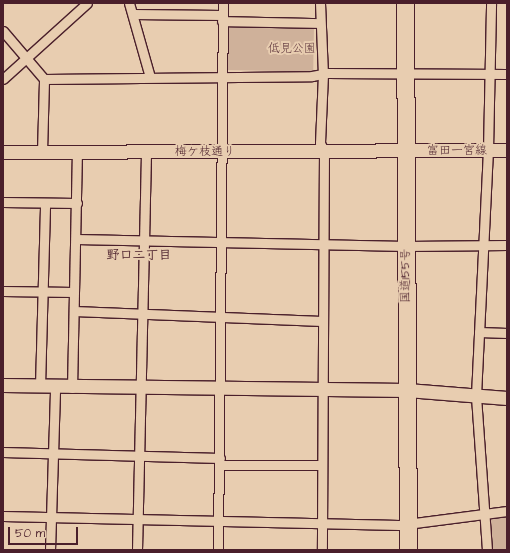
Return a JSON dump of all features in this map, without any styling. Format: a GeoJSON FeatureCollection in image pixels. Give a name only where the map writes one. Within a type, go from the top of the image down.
{"type":"FeatureCollection","features":[{"type":"Feature","properties":{"kind":"highway","name":"国道155号"},"geometry":{"type":"LineString","coordinates":[[405,3],[408,550]]}},
{"type":"Feature","properties":{"kind":"street"},"geometry":{"type":"LineString","coordinates":[[3,79],[86,3]]}},
{"type":"Feature","properties":{"kind":"street"},"geometry":{"type":"LineString","coordinates":[[129,3],[150,77]]}},
{"type":"Feature","properties":{"kind":"street"},"geometry":{"type":"LineString","coordinates":[[218,550],[221,386],[219,315],[223,3]]}},
{"type":"Feature","properties":{"kind":"street"},"geometry":{"type":"LineString","coordinates":[[320,3],[319,23],[322,74],[320,143],[324,151],[321,388],[322,550]]}},
{"type":"Feature","properties":{"kind":"street"},"geometry":{"type":"LineString","coordinates":[[487,550],[476,396],[488,150],[492,3]]}},
{"type":"Feature","properties":{"kind":"street"},"geometry":{"type":"LineString","coordinates":[[133,14],[319,23]]}},
{"type":"Feature","properties":{"kind":"street"},"geometry":{"type":"LineString","coordinates":[[3,31],[44,79],[42,152]]}},
{"type":"Feature","properties":{"kind":"street"},"geometry":{"type":"LineString","coordinates":[[44,79],[322,74],[507,74]]}},
{"type":"Feature","properties":{"kind":"street","name":"富田一宮線"},"geometry":{"type":"LineString","coordinates":[[407,151],[507,150]]}},
{"type":"Feature","properties":{"kind":"street","name":"梅ケ枝通り"},"geometry":{"type":"LineString","coordinates":[[3,152],[146,153],[407,151]]}},
{"type":"Feature","properties":{"kind":"street"},"geometry":{"type":"LineString","coordinates":[[72,388],[77,153]]}},
{"type":"Feature","properties":{"kind":"street"},"geometry":{"type":"LineString","coordinates":[[137,550],[146,153]]}},
{"type":"Feature","properties":{"kind":"street"},"geometry":{"type":"LineString","coordinates":[[3,202],[76,203]]}},
{"type":"Feature","properties":{"kind":"street"},"geometry":{"type":"LineString","coordinates":[[40,386],[45,203]]}},
{"type":"Feature","properties":{"kind":"street"},"geometry":{"type":"LineString","coordinates":[[76,239],[144,239],[406,246],[507,244]]}},
{"type":"Feature","properties":{"kind":"street"},"geometry":{"type":"LineString","coordinates":[[3,291],[74,292]]}},
{"type":"Feature","properties":{"kind":"street"},"geometry":{"type":"LineString","coordinates":[[74,312],[219,315],[322,321]]}},
{"type":"Feature","properties":{"kind":"street"},"geometry":{"type":"LineString","coordinates":[[479,332],[507,333]]}},
{"type":"Feature","properties":{"kind":"street"},"geometry":{"type":"LineString","coordinates":[[3,386],[72,388],[221,386],[407,390],[507,398]]}},
{"type":"Feature","properties":{"kind":"street"},"geometry":{"type":"LineString","coordinates":[[50,550],[54,387]]}},
{"type":"Feature","properties":{"kind":"street"},"geometry":{"type":"LineString","coordinates":[[3,452],[140,456],[220,462],[322,465]]}},
{"type":"Feature","properties":{"kind":"street"},"geometry":{"type":"LineString","coordinates":[[3,516],[408,525],[507,511]]}},
{"type":"Feature","properties":{"kind":"green space","name":"低見公園"},"geometry":{"type":"Polygon","coordinates":[[[227,25],[314,27],[313,72],[226,70],[227,25]]]}},
{"type":"Feature","properties":{"kind":"green space"},"geometry":{"type":"Polygon","coordinates":[[[507,513],[507,550],[489,550],[487,516],[507,513]]]}},
{"type":"Feature","properties":{"kind":"district","name":"野口二丁目"},"geometry":{"type":"Point","coordinates":[139,255]}}]}
